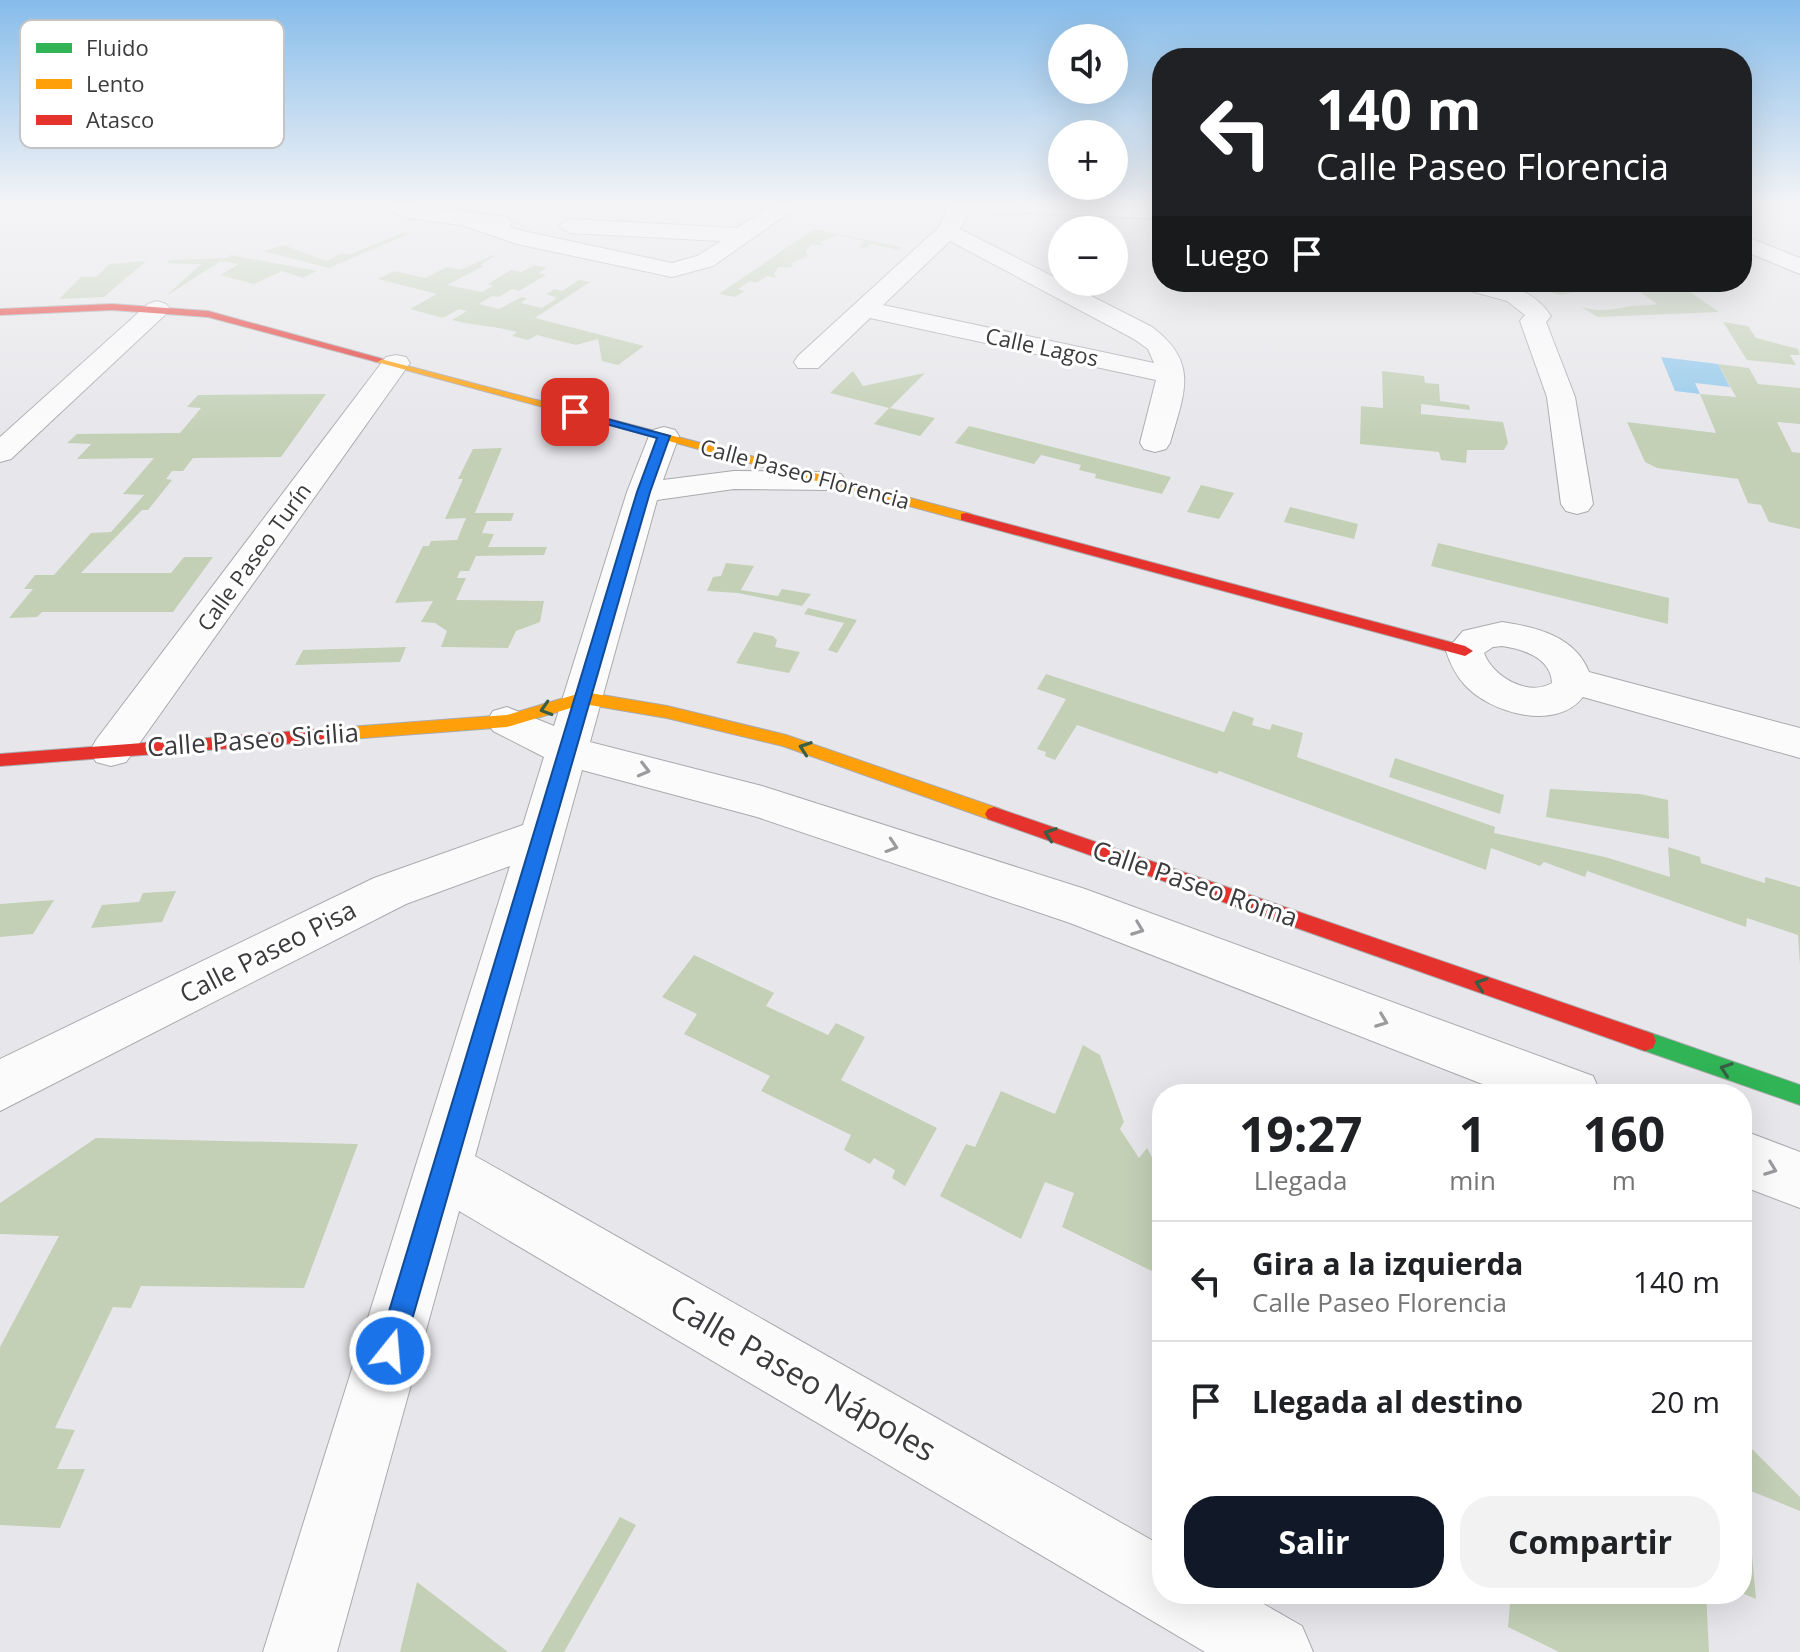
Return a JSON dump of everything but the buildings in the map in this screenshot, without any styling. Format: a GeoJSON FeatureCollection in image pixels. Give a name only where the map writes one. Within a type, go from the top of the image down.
{"type":"FeatureCollection","features":[{"type":"Feature","properties":{"kind":"street"},"geometry":{"type":"LineString","coordinates":[[808,362],[895,280]]}},
{"type":"Feature","properties":{"kind":"street","name":"Calle Lagos"},"geometry":{"type":"LineString","coordinates":[[1042,280],[1154,339],[1163,348],[1173,375]]}},
{"type":"Feature","properties":{"kind":"street"},"geometry":{"type":"LineString","coordinates":[[1474,292],[1492,308],[1533,321],[1561,397],[1577,504]]}},
{"type":"Feature","properties":{"kind":"street","name":"Calle Paseo Florencia"},"geometry":{"type":"LineString","coordinates":[[0,312],[112,307],[208,314],[1465,651]]}},
{"type":"Feature","properties":{"kind":"street"},"geometry":{"type":"LineString","coordinates":[[0,453],[157,309]]}},
{"type":"Feature","properties":{"kind":"street","name":"Calle Lagos"},"geometry":{"type":"LineString","coordinates":[[864,309],[1173,375]]}},
{"type":"Feature","properties":{"kind":"street","name":"Calle Paseo Turín"},"geometry":{"type":"LineString","coordinates":[[111,751],[396,363]]}},
{"type":"Feature","properties":{"kind":"street"},"geometry":{"type":"LineString","coordinates":[[1155,443],[1173,375]]}},
{"type":"Feature","properties":{"kind":"street"},"geometry":{"type":"LineString","coordinates":[[300,1652],[643,492],[664,436]]}},
{"type":"Feature","properties":{"kind":"street"},"geometry":{"type":"LineString","coordinates":[[643,492],[734,480],[830,481]]}},
{"type":"Feature","properties":{"kind":"street"},"geometry":{"type":"LineString","coordinates":[[1484,635],[1522,637],[1558,655],[1569,668],[1572,681],[1567,692],[1554,699],[1535,701],[1513,697],[1493,689],[1476,677],[1467,664],[1465,651],[1471,642],[1484,635]]}},
{"type":"Feature","properties":{"kind":"street"},"geometry":{"type":"LineString","coordinates":[[1572,681],[1800,743]]}},
{"type":"Feature","properties":{"kind":"street","name":"Calle Paseo Sicilia"},"geometry":{"type":"LineString","coordinates":[[0,760],[507,721],[584,698]]}},
{"type":"Feature","properties":{"kind":"street","name":"Calle Paseo Roma"},"geometry":{"type":"LineString","coordinates":[[584,698],[667,712],[786,741],[1800,1095]]}},
{"type":"Feature","properties":{"kind":"street"},"geometry":{"type":"LineString","coordinates":[[507,721],[568,751],[762,802],[1085,909],[1548,1084]]}},
{"type":"Feature","properties":{"kind":"street","name":"Calle Paseo Pisa"},"geometry":{"type":"LineString","coordinates":[[0,1086],[390,891],[544,835]]}},
{"type":"Feature","properties":{"kind":"street"},"geometry":{"type":"LineString","coordinates":[[1752,1162],[1800,1180]]}},
{"type":"Feature","properties":{"kind":"street","name":"Calle Paseo Nápoles"},"geometry":{"type":"LineString","coordinates":[[444,1170],[1152,1580]]}},
{"type":"Feature","properties":{"kind":"street"},"geometry":{"type":"LineString","coordinates":[[1193,1604],[1276,1652]]}},
{"type":"Feature","properties":{"kind":"green space"},"geometry":{"type":"Polygon","coordinates":[[[78,280],[124,280],[104,297],[59,299],[78,280]]]}},
{"type":"Feature","properties":{"kind":"green space"},"geometry":{"type":"Polygon","coordinates":[[[183,280],[191,280],[166,296],[183,280]]]}},
{"type":"Feature","properties":{"kind":"green space"},"geometry":{"type":"Polygon","coordinates":[[[239,280],[262,280],[254,284],[239,280]]]}},
{"type":"Feature","properties":{"kind":"green space"},"geometry":{"type":"Polygon","coordinates":[[[382,280],[457,280],[447,285],[482,292],[493,286],[488,284],[494,280],[537,280],[519,291],[512,289],[479,304],[499,309],[522,297],[527,298],[521,303],[542,308],[557,298],[546,294],[554,289],[562,291],[579,280],[590,282],[535,318],[644,346],[618,365],[602,361],[598,339],[576,345],[537,335],[528,340],[512,336],[517,332],[452,320],[467,311],[459,309],[443,318],[410,309],[437,294],[382,280]]]}},
{"type":"Feature","properties":{"kind":"green space"},"geometry":{"type":"Polygon","coordinates":[[[739,280],[761,280],[756,283],[750,281],[738,289],[744,291],[735,297],[719,294],[739,280]]]}},
{"type":"Feature","properties":{"kind":"green space"},"geometry":{"type":"Polygon","coordinates":[[[1640,292],[1690,292],[1719,312],[1598,317],[1581,307],[1604,310],[1657,304],[1640,292]]]}},
{"type":"Feature","properties":{"kind":"green space"},"geometry":{"type":"Polygon","coordinates":[[[1723,322],[1748,326],[1756,338],[1798,349],[1800,355],[1790,355],[1796,365],[1747,360],[1723,322]]]}},
{"type":"Feature","properties":{"kind":"green space"},"geometry":{"type":"Polygon","coordinates":[[[1718,364],[1749,368],[1758,384],[1800,388],[1800,424],[1777,422],[1792,452],[1800,453],[1800,529],[1769,522],[1761,505],[1748,503],[1738,479],[1657,468],[1645,462],[1627,422],[1716,433],[1700,394],[1736,397],[1718,364]]]}},
{"type":"Feature","properties":{"kind":"green space"},"geometry":{"type":"Polygon","coordinates":[[[853,371],[863,386],[925,373],[890,408],[935,418],[920,436],[874,424],[889,408],[830,393],[853,371]]]}},
{"type":"Feature","properties":{"kind":"green space"},"geometry":{"type":"Polygon","coordinates":[[[1382,371],[1424,376],[1425,383],[1439,384],[1440,401],[1469,405],[1470,410],[1421,404],[1421,414],[1503,422],[1508,443],[1504,450],[1467,450],[1466,463],[1441,460],[1439,452],[1360,444],[1361,406],[1383,408],[1382,371]]]}},
{"type":"Feature","properties":{"kind":"green space"},"geometry":{"type":"Polygon","coordinates":[[[326,394],[281,457],[193,458],[183,471],[172,471],[166,479],[172,480],[148,510],[142,510],[81,573],[171,573],[184,557],[213,557],[173,612],[42,612],[37,617],[9,618],[33,589],[24,589],[35,575],[54,575],[91,533],[111,532],[144,495],[123,494],[154,458],[77,459],[91,444],[67,443],[77,434],[180,433],[201,408],[187,407],[198,395],[326,394]]]}},
{"type":"Feature","properties":{"kind":"green space"},"geometry":{"type":"Polygon","coordinates":[[[969,426],[1171,477],[1162,494],[1095,478],[1096,474],[1079,470],[1081,465],[1041,455],[1034,464],[955,443],[969,426]]]}},
{"type":"Feature","properties":{"kind":"green space"},"geometry":{"type":"Polygon","coordinates":[[[502,448],[475,513],[514,513],[511,521],[487,521],[482,533],[494,534],[488,547],[547,547],[544,555],[476,556],[469,571],[460,571],[457,578],[466,578],[456,600],[544,601],[540,622],[516,631],[508,648],[441,647],[447,631],[435,623],[421,622],[433,601],[395,603],[423,546],[429,546],[431,541],[457,540],[466,518],[445,519],[463,479],[458,479],[473,449],[502,448]]]}},
{"type":"Feature","properties":{"kind":"green space"},"geometry":{"type":"Polygon","coordinates":[[[1201,485],[1234,493],[1219,519],[1187,512],[1201,485]]]}},
{"type":"Feature","properties":{"kind":"green space"},"geometry":{"type":"Polygon","coordinates":[[[1290,507],[1358,524],[1354,539],[1284,522],[1290,507]]]}},
{"type":"Feature","properties":{"kind":"green space"},"geometry":{"type":"Polygon","coordinates":[[[1438,543],[1669,598],[1668,624],[1431,566],[1438,543]]]}},
{"type":"Feature","properties":{"kind":"green space"},"geometry":{"type":"Polygon","coordinates":[[[726,563],[754,566],[741,590],[778,596],[782,589],[811,594],[802,606],[738,593],[707,591],[713,577],[721,576],[726,563]]]}},
{"type":"Feature","properties":{"kind":"green space"},"geometry":{"type":"Polygon","coordinates":[[[808,608],[857,620],[837,653],[828,650],[844,623],[804,614],[808,608]]]}},
{"type":"Feature","properties":{"kind":"green space"},"geometry":{"type":"Polygon","coordinates":[[[754,632],[773,636],[777,640],[775,647],[800,652],[789,673],[736,663],[754,632]]]}},
{"type":"Feature","properties":{"kind":"green space"},"geometry":{"type":"Polygon","coordinates":[[[406,647],[400,662],[295,665],[303,650],[406,647]]]}},
{"type":"Feature","properties":{"kind":"green space"},"geometry":{"type":"Polygon","coordinates":[[[1046,674],[1224,732],[1233,711],[1254,718],[1252,725],[1270,730],[1272,724],[1303,733],[1297,757],[1495,827],[1494,833],[1605,857],[1670,877],[1668,847],[1700,857],[1701,863],[1765,883],[1765,877],[1800,887],[1800,966],[1798,935],[1747,918],[1746,927],[1587,871],[1585,877],[1544,862],[1540,866],[1491,848],[1486,870],[1219,771],[1217,774],[1077,725],[1055,760],[1037,749],[1066,699],[1037,689],[1046,674]]]}},
{"type":"Feature","properties":{"kind":"green space"},"geometry":{"type":"Polygon","coordinates":[[[1395,758],[1504,795],[1500,814],[1389,777],[1395,758]]]}},
{"type":"Feature","properties":{"kind":"green space"},"geometry":{"type":"Polygon","coordinates":[[[1550,789],[1640,794],[1668,800],[1669,839],[1546,817],[1550,789]]]}},
{"type":"Feature","properties":{"kind":"green space"},"geometry":{"type":"Polygon","coordinates":[[[176,891],[162,922],[91,928],[102,905],[139,902],[143,893],[176,891]]]}},
{"type":"Feature","properties":{"kind":"green space"},"geometry":{"type":"Polygon","coordinates":[[[54,900],[33,934],[0,937],[0,904],[54,900]]]}},
{"type":"Feature","properties":{"kind":"green space"},"geometry":{"type":"Polygon","coordinates":[[[694,955],[774,993],[766,1006],[828,1035],[836,1023],[865,1037],[841,1080],[937,1128],[905,1186],[892,1178],[895,1170],[874,1158],[870,1164],[844,1150],[851,1135],[761,1091],[770,1076],[684,1034],[697,1014],[662,997],[694,955]]]}},
{"type":"Feature","properties":{"kind":"green space"},"geometry":{"type":"Polygon","coordinates":[[[1083,1045],[1100,1055],[1124,1122],[1120,1129],[1139,1158],[1147,1148],[1152,1157],[1152,1271],[1062,1227],[1074,1193],[1045,1182],[1021,1239],[940,1196],[966,1144],[975,1147],[1001,1091],[1055,1114],[1083,1045]]]}},
{"type":"Feature","properties":{"kind":"green space"},"geometry":{"type":"Polygon","coordinates":[[[96,1138],[358,1144],[304,1288],[141,1286],[131,1308],[113,1307],[55,1428],[75,1430],[57,1469],[85,1469],[60,1528],[0,1525],[0,1347],[59,1236],[0,1234],[0,1203],[96,1138]]]}},
{"type":"Feature","properties":{"kind":"green space"},"geometry":{"type":"Polygon","coordinates":[[[1752,1449],[1800,1497],[1800,1511],[1752,1491],[1752,1449]]]}},
{"type":"Feature","properties":{"kind":"green space"},"geometry":{"type":"Polygon","coordinates":[[[620,1517],[636,1525],[564,1652],[541,1652],[620,1517]]]}},
{"type":"Feature","properties":{"kind":"green space"},"geometry":{"type":"Polygon","coordinates":[[[1752,1555],[1756,1599],[1752,1597],[1752,1555]]]}},
{"type":"Feature","properties":{"kind":"green space"},"geometry":{"type":"Polygon","coordinates":[[[417,1582],[508,1652],[400,1652],[417,1582]]]}},
{"type":"Feature","properties":{"kind":"green space"},"geometry":{"type":"Polygon","coordinates":[[[1510,1604],[1707,1604],[1709,1652],[1559,1652],[1508,1627],[1510,1604]]]}},
{"type":"Feature","properties":{"kind":"water"},"geometry":{"type":"Polygon","coordinates":[[[1661,357],[1718,364],[1730,387],[1695,383],[1700,394],[1675,391],[1661,357]]]}},
{"type":"Feature","properties":{"kind":"traffic: fast"},"geometry":{"type":"LineString","coordinates":[[1645,1041],[1800,1095]]}},
{"type":"Feature","properties":{"kind":"traffic: slow"},"geometry":{"type":"LineString","coordinates":[[377,359],[966,517]]}},
{"type":"Feature","properties":{"kind":"traffic: slow"},"geometry":{"type":"LineString","coordinates":[[336,734],[507,721],[584,698],[667,712],[786,741],[994,814]]}},
{"type":"Feature","properties":{"kind":"traffic: jam"},"geometry":{"type":"LineString","coordinates":[[0,312],[112,307],[208,314],[377,359]]}},
{"type":"Feature","properties":{"kind":"traffic: jam"},"geometry":{"type":"LineString","coordinates":[[966,517],[1465,651]]}},
{"type":"Feature","properties":{"kind":"traffic: jam"},"geometry":{"type":"LineString","coordinates":[[0,760],[336,734]]}},
{"type":"Feature","properties":{"kind":"traffic: jam"},"geometry":{"type":"LineString","coordinates":[[994,814],[1645,1041]]}},
{"type":"Feature","properties":{"kind":"route"},"geometry":{"type":"LineString","coordinates":[[390,1351],[643,492],[664,436],[575,412]]}}]}
